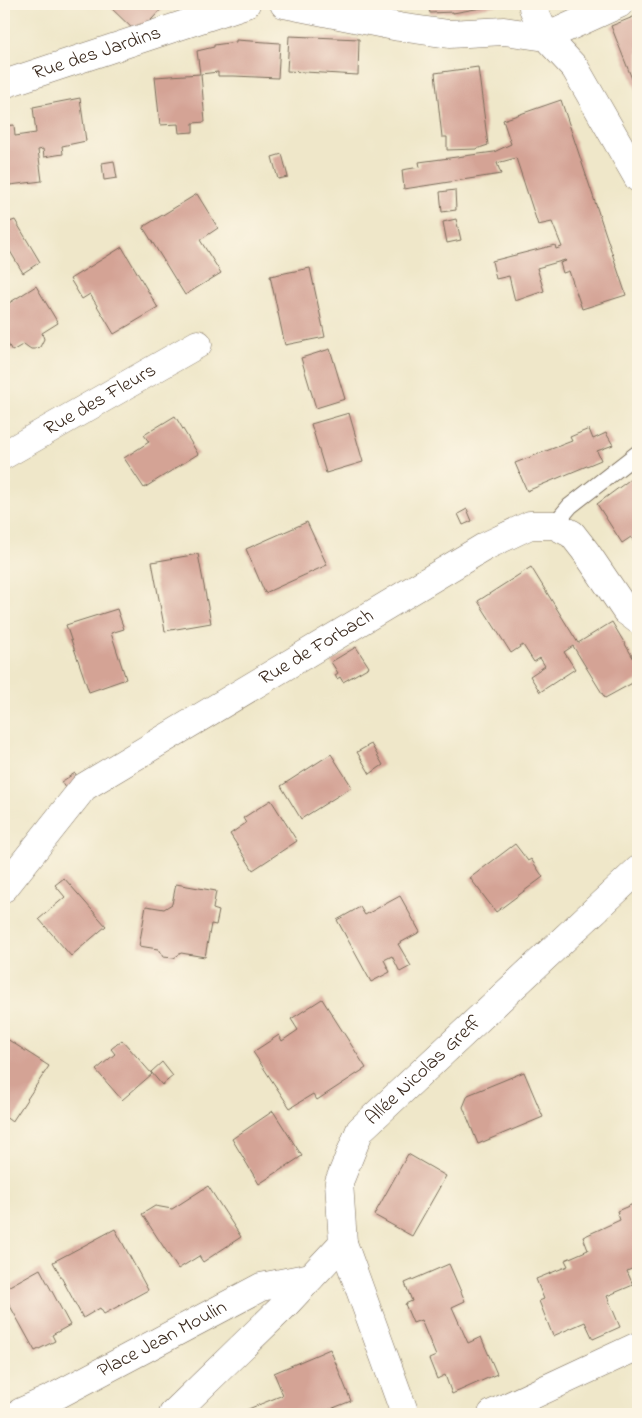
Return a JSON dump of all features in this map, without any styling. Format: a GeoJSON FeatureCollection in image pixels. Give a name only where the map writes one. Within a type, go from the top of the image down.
{"type":"FeatureCollection","features":[{"type":"Feature","properties":{"kind":"street","name":"Rue des Jardins"},"geometry":{"type":"LineString","coordinates":[[4,84],[246,4]]}},
{"type":"Feature","properties":{"kind":"street"},"geometry":{"type":"LineString","coordinates":[[284,4],[399,27],[449,34],[504,31],[546,37],[619,4]]}},
{"type":"Feature","properties":{"kind":"street"},"geometry":{"type":"LineString","coordinates":[[533,4],[546,37],[575,68],[638,178]]}},
{"type":"Feature","properties":{"kind":"street","name":"Rue des Fleurs"},"geometry":{"type":"LineString","coordinates":[[4,455],[198,344]]}},
{"type":"Feature","properties":{"kind":"street","name":"Rue de Forbach"},"geometry":{"type":"LineString","coordinates":[[4,888],[84,787],[486,546],[530,525],[554,525]]}},
{"type":"Feature","properties":{"kind":"street"},"geometry":{"type":"LineString","coordinates":[[554,525],[572,534],[626,611],[638,620]]}},
{"type":"Feature","properties":{"kind":"street","name":"Allée Nicolas Greff"},"geometry":{"type":"LineString","coordinates":[[405,1414],[343,1243],[339,1182],[360,1130],[638,870]]}},
{"type":"Feature","properties":{"kind":"street"},"geometry":{"type":"LineString","coordinates":[[173,1414],[285,1306],[343,1243]]}},
{"type":"Feature","properties":{"kind":"street","name":"Place Jean Moulin"},"geometry":{"type":"LineString","coordinates":[[21,1414],[21,1412],[52,1398],[261,1287],[311,1277]]}},
{"type":"Feature","properties":{"kind":"street"},"geometry":{"type":"LineString","coordinates":[[492,1414],[638,1346]]}},
{"type":"Feature","properties":{"kind":"lane"},"geometry":{"type":"LineString","coordinates":[[554,525],[570,506],[638,453]]}},
{"type":"Feature","properties":{"kind":"building"},"geometry":{"type":"Polygon","coordinates":[[[107,4],[166,4],[138,34],[107,4]]]}},
{"type":"Feature","properties":{"kind":"building"},"geometry":{"type":"Polygon","coordinates":[[[428,4],[498,5],[453,13],[430,13],[428,4]]]}},
{"type":"Feature","properties":{"kind":"building"},"geometry":{"type":"Polygon","coordinates":[[[638,15],[638,94],[611,26],[638,15]]]}},
{"type":"Feature","properties":{"kind":"building"},"geometry":{"type":"Polygon","coordinates":[[[289,36],[359,39],[358,75],[287,71],[289,36]]]}},
{"type":"Feature","properties":{"kind":"building"},"geometry":{"type":"Polygon","coordinates":[[[236,40],[280,43],[278,78],[218,76],[218,72],[201,74],[205,122],[193,123],[193,132],[179,133],[178,124],[160,125],[155,77],[200,74],[197,51],[214,47],[214,45],[236,42],[236,40]]]}},
{"type":"Feature","properties":{"kind":"building"},"geometry":{"type":"Polygon","coordinates":[[[478,67],[488,145],[476,149],[447,150],[447,137],[442,137],[435,73],[478,67]]]}},
{"type":"Feature","properties":{"kind":"building"},"geometry":{"type":"Polygon","coordinates":[[[80,98],[86,141],[62,146],[63,154],[44,157],[43,149],[38,150],[42,181],[10,185],[9,179],[4,179],[4,126],[14,125],[15,136],[36,133],[33,107],[80,98]]]}},
{"type":"Feature","properties":{"kind":"building"},"geometry":{"type":"Polygon","coordinates":[[[561,100],[626,295],[582,309],[569,271],[563,273],[560,263],[565,260],[537,268],[544,291],[515,301],[509,276],[496,279],[492,261],[555,245],[556,249],[562,247],[552,222],[538,225],[516,158],[497,163],[501,174],[404,189],[402,170],[420,167],[419,162],[494,152],[511,144],[503,120],[561,100]]]}},
{"type":"Feature","properties":{"kind":"building"},"geometry":{"type":"Polygon","coordinates":[[[282,154],[288,177],[278,179],[272,157],[282,154]]]}},
{"type":"Feature","properties":{"kind":"building"},"geometry":{"type":"Polygon","coordinates":[[[114,161],[117,178],[104,180],[102,163],[114,161]]]}},
{"type":"Feature","properties":{"kind":"building"},"geometry":{"type":"Polygon","coordinates":[[[455,190],[456,210],[442,212],[440,192],[455,190]]]}},
{"type":"Feature","properties":{"kind":"building"},"geometry":{"type":"Polygon","coordinates":[[[197,194],[218,228],[200,240],[221,273],[185,295],[143,227],[197,194]]]}},
{"type":"Feature","properties":{"kind":"building"},"geometry":{"type":"Polygon","coordinates":[[[456,219],[461,240],[447,243],[443,222],[456,219]]]}},
{"type":"Feature","properties":{"kind":"building"},"geometry":{"type":"Polygon","coordinates":[[[15,220],[40,262],[23,273],[4,241],[4,224],[15,220]]]}},
{"type":"Feature","properties":{"kind":"building"},"geometry":{"type":"Polygon","coordinates":[[[122,247],[158,308],[114,334],[90,294],[82,299],[70,279],[122,247]]]}},
{"type":"Feature","properties":{"kind":"building"},"geometry":{"type":"Polygon","coordinates":[[[310,268],[325,337],[285,345],[270,276],[310,268]]]}},
{"type":"Feature","properties":{"kind":"building"},"geometry":{"type":"Polygon","coordinates":[[[36,286],[58,323],[42,333],[44,339],[40,347],[31,349],[24,344],[12,351],[4,337],[4,295],[9,303],[36,286]]]}},
{"type":"Feature","properties":{"kind":"building"},"geometry":{"type":"Polygon","coordinates":[[[330,349],[345,399],[316,408],[301,358],[330,349]]]}},
{"type":"Feature","properties":{"kind":"building"},"geometry":{"type":"Polygon","coordinates":[[[349,413],[363,462],[326,473],[311,424],[349,413]]]}},
{"type":"Feature","properties":{"kind":"building"},"geometry":{"type":"Polygon","coordinates":[[[175,416],[198,454],[144,488],[124,458],[149,442],[144,435],[175,416]]]}},
{"type":"Feature","properties":{"kind":"building"},"geometry":{"type":"Polygon","coordinates":[[[589,429],[593,439],[606,433],[613,445],[597,451],[601,460],[527,491],[515,463],[572,441],[570,437],[589,429]]]}},
{"type":"Feature","properties":{"kind":"building"},"geometry":{"type":"Polygon","coordinates":[[[638,467],[638,549],[631,537],[622,543],[597,504],[636,475],[633,471],[638,467]]]}},
{"type":"Feature","properties":{"kind":"building"},"geometry":{"type":"Polygon","coordinates":[[[467,509],[472,521],[463,525],[458,514],[467,509]]]}},
{"type":"Feature","properties":{"kind":"building"},"geometry":{"type":"Polygon","coordinates":[[[307,522],[327,565],[265,593],[246,549],[307,522]]]}},
{"type":"Feature","properties":{"kind":"building"},"geometry":{"type":"Polygon","coordinates":[[[198,554],[211,623],[165,631],[152,562],[198,554]]]}},
{"type":"Feature","properties":{"kind":"building"},"geometry":{"type":"Polygon","coordinates":[[[531,567],[578,643],[612,622],[638,666],[638,680],[605,698],[573,646],[564,652],[575,669],[540,692],[530,676],[545,666],[540,658],[534,662],[523,645],[511,653],[478,601],[531,567]]]}},
{"type":"Feature","properties":{"kind":"building"},"geometry":{"type":"Polygon","coordinates":[[[117,609],[124,629],[111,633],[126,679],[89,692],[66,625],[117,609]]]}},
{"type":"Feature","properties":{"kind":"building"},"geometry":{"type":"Polygon","coordinates":[[[356,647],[369,667],[343,682],[340,677],[337,679],[335,675],[338,673],[331,662],[356,647]]]}},
{"type":"Feature","properties":{"kind":"building"},"geometry":{"type":"Polygon","coordinates":[[[371,744],[383,765],[370,774],[357,752],[371,744]]]}},
{"type":"Feature","properties":{"kind":"building"},"geometry":{"type":"Polygon","coordinates":[[[331,754],[352,787],[301,819],[281,786],[331,754]]]}},
{"type":"Feature","properties":{"kind":"building"},"geometry":{"type":"Polygon","coordinates":[[[75,773],[81,783],[68,792],[61,782],[75,773]]]}},
{"type":"Feature","properties":{"kind":"building"},"geometry":{"type":"Polygon","coordinates":[[[271,800],[297,841],[253,870],[230,834],[246,823],[243,818],[271,800]]]}},
{"type":"Feature","properties":{"kind":"building"},"geometry":{"type":"Polygon","coordinates":[[[515,844],[528,861],[531,859],[543,877],[496,912],[470,878],[515,844]]]}},
{"type":"Feature","properties":{"kind":"building"},"geometry":{"type":"Polygon","coordinates":[[[64,878],[106,926],[71,956],[39,919],[65,897],[55,885],[64,878]]]}},
{"type":"Feature","properties":{"kind":"building"},"geometry":{"type":"Polygon","coordinates":[[[176,884],[216,891],[213,909],[219,911],[216,925],[211,924],[205,957],[181,953],[174,958],[163,957],[158,949],[139,946],[146,906],[164,909],[172,904],[176,884]]]}},
{"type":"Feature","properties":{"kind":"building"},"geometry":{"type":"Polygon","coordinates":[[[400,896],[420,932],[398,944],[411,966],[400,972],[392,956],[384,960],[390,972],[371,982],[337,920],[360,907],[365,915],[400,896]]]}},
{"type":"Feature","properties":{"kind":"building"},"geometry":{"type":"Polygon","coordinates":[[[322,999],[366,1068],[317,1100],[313,1094],[290,1108],[253,1052],[279,1035],[282,1041],[298,1030],[291,1019],[322,999]]]}},
{"type":"Feature","properties":{"kind":"building"},"geometry":{"type":"Polygon","coordinates":[[[7,1039],[49,1066],[12,1122],[4,1116],[4,1044],[7,1039]]]}},
{"type":"Feature","properties":{"kind":"building"},"geometry":{"type":"Polygon","coordinates":[[[122,1040],[152,1074],[122,1100],[96,1070],[115,1054],[111,1049],[122,1040]]]}},
{"type":"Feature","properties":{"kind":"building"},"geometry":{"type":"Polygon","coordinates":[[[162,1062],[173,1076],[162,1085],[151,1072],[162,1062]]]}},
{"type":"Feature","properties":{"kind":"building"},"geometry":{"type":"Polygon","coordinates":[[[524,1072],[543,1117],[478,1144],[463,1107],[468,1095],[524,1072]]]}},
{"type":"Feature","properties":{"kind":"building"},"geometry":{"type":"Polygon","coordinates":[[[273,1111],[302,1156],[259,1184],[232,1139],[273,1111]]]}},
{"type":"Feature","properties":{"kind":"building"},"geometry":{"type":"Polygon","coordinates":[[[408,1154],[446,1176],[412,1236],[374,1215],[408,1154]]]}},
{"type":"Feature","properties":{"kind":"building"},"geometry":{"type":"Polygon","coordinates":[[[208,1186],[241,1237],[203,1262],[199,1256],[178,1269],[142,1214],[155,1206],[172,1209],[208,1186]]]}},
{"type":"Feature","properties":{"kind":"building"},"geometry":{"type":"Polygon","coordinates":[[[638,1202],[638,1256],[636,1257],[638,1266],[627,1271],[633,1285],[607,1296],[620,1327],[593,1339],[585,1322],[553,1336],[539,1301],[544,1299],[536,1279],[568,1266],[565,1260],[588,1250],[583,1237],[620,1220],[617,1211],[638,1202]]]}},
{"type":"Feature","properties":{"kind":"building"},"geometry":{"type":"Polygon","coordinates":[[[115,1229],[148,1290],[104,1314],[100,1308],[83,1318],[53,1262],[115,1229]]]}},
{"type":"Feature","properties":{"kind":"building"},"geometry":{"type":"Polygon","coordinates":[[[449,1264],[465,1301],[452,1307],[468,1343],[481,1337],[497,1374],[452,1394],[445,1375],[437,1379],[429,1359],[436,1356],[421,1320],[413,1323],[405,1304],[412,1301],[405,1283],[449,1264]]]}},
{"type":"Feature","properties":{"kind":"building"},"geometry":{"type":"Polygon","coordinates":[[[40,1269],[70,1325],[52,1335],[55,1341],[35,1351],[4,1295],[4,1289],[40,1269]]]}},
{"type":"Feature","properties":{"kind":"building"},"geometry":{"type":"Polygon","coordinates":[[[330,1349],[351,1401],[318,1414],[236,1414],[283,1395],[274,1373],[330,1349]]]}}]}
